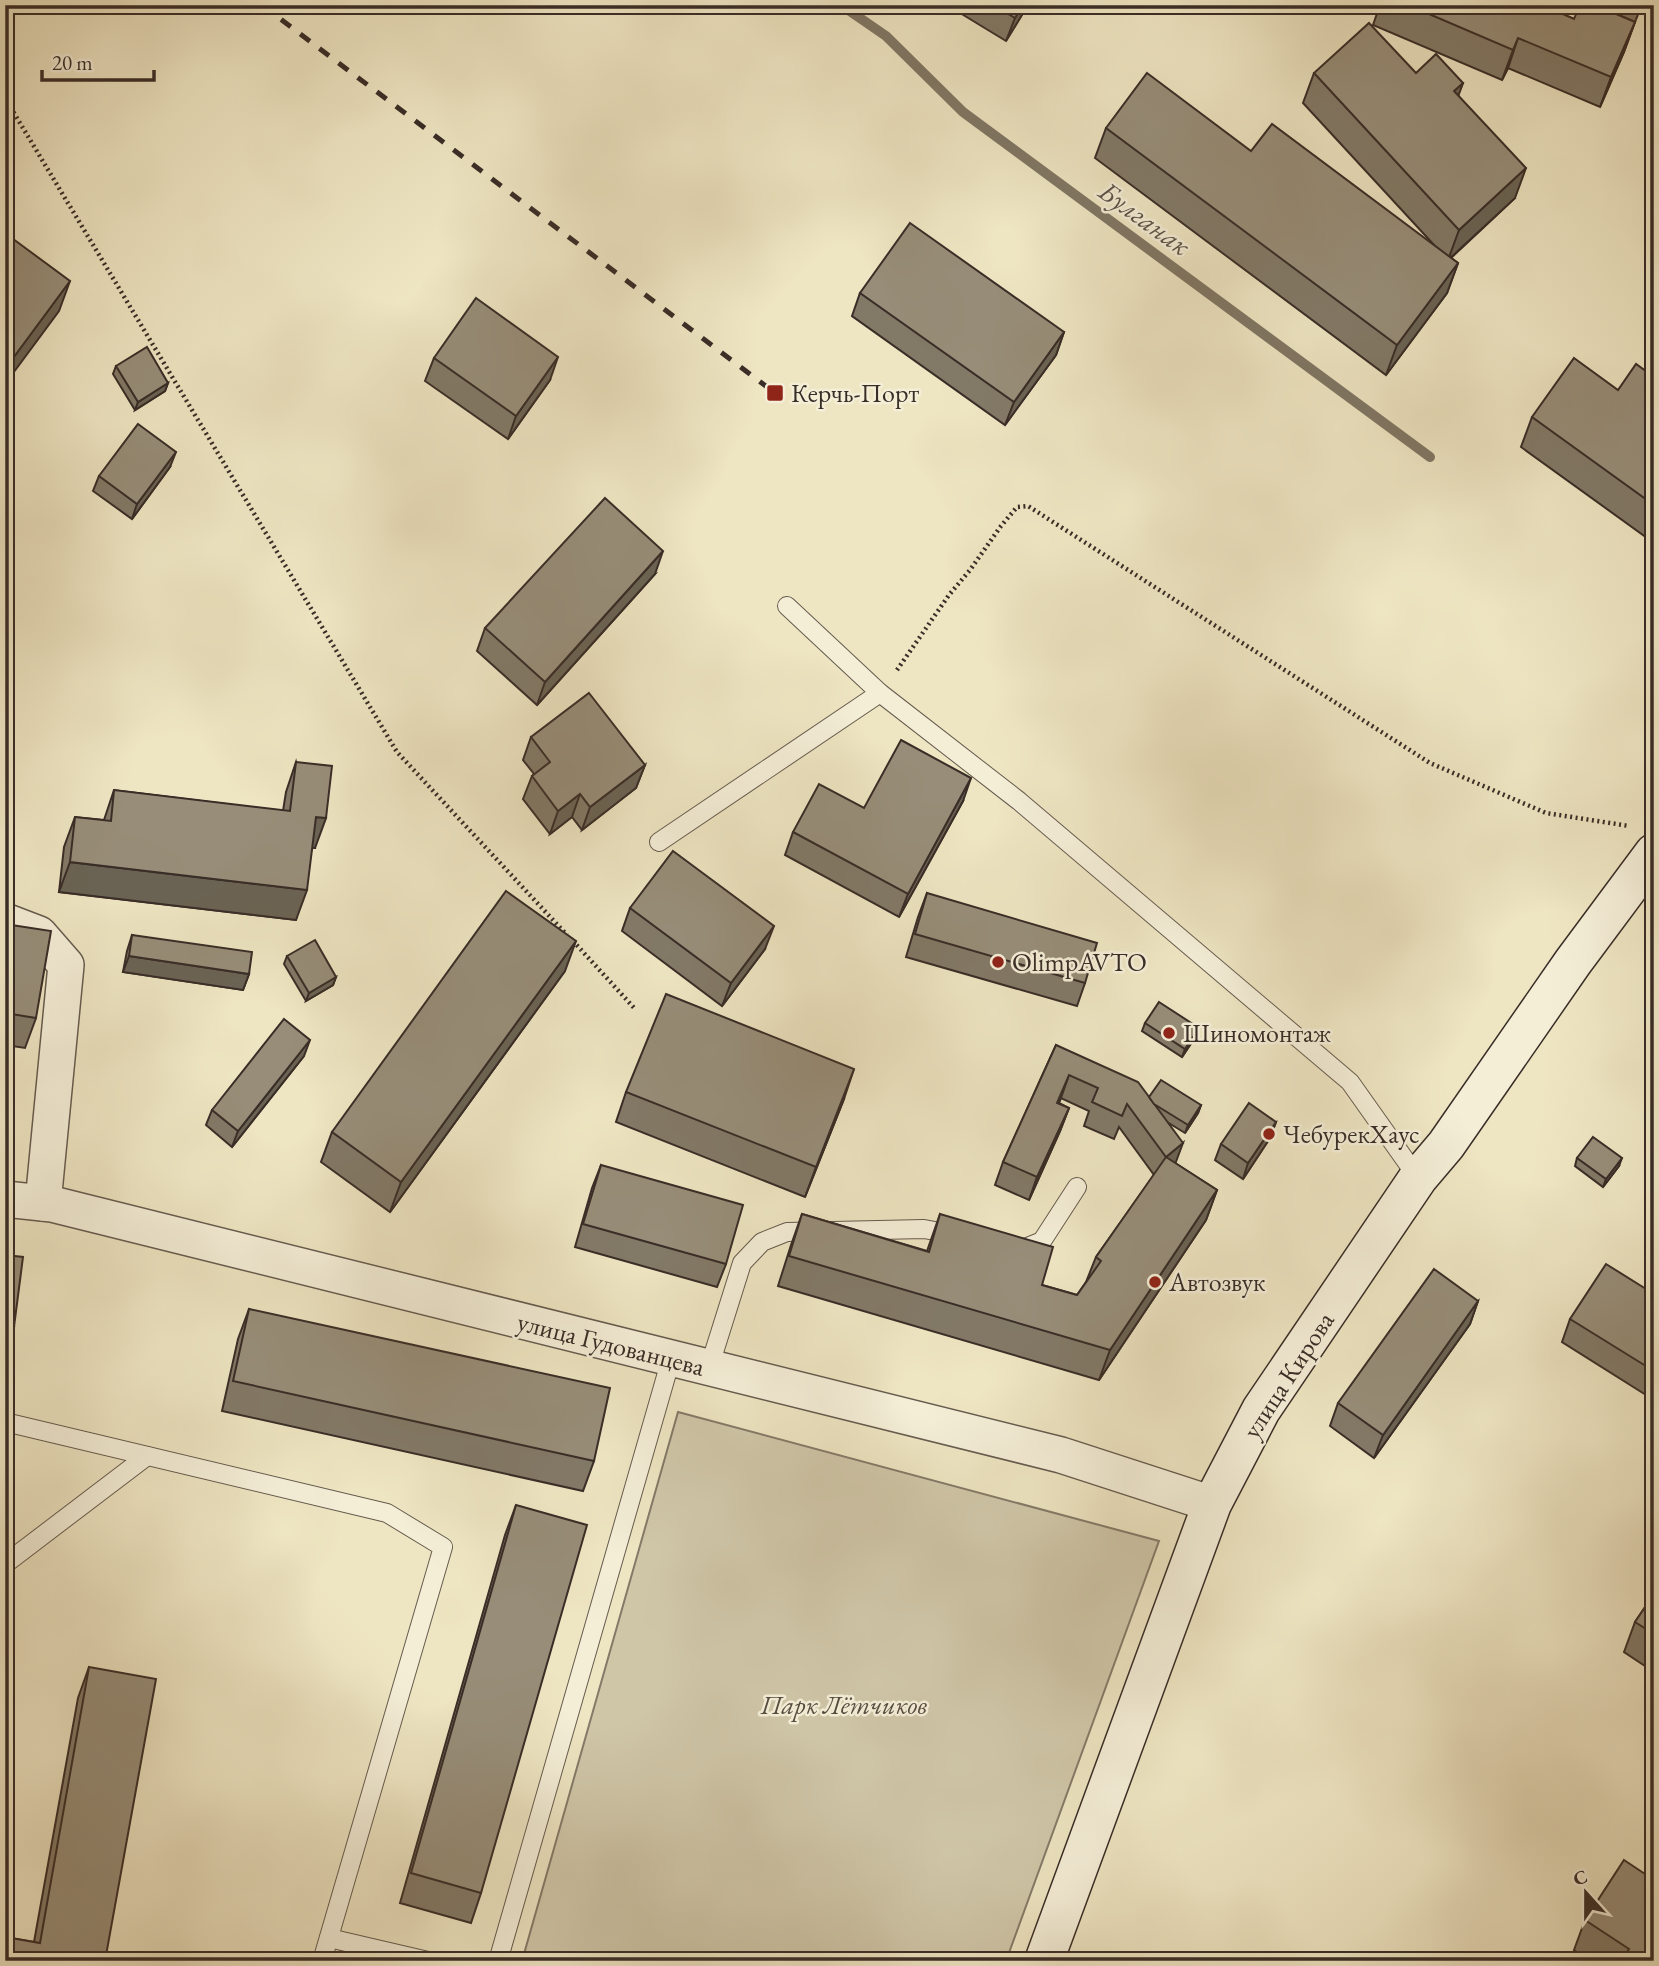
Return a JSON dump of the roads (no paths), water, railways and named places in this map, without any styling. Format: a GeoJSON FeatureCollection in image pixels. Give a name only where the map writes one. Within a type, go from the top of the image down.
{"type":"FeatureCollection","features":[{"type":"Feature","properties":{"kind":"main road","name":"улица Кирова"},"geometry":{"type":"LineString","coordinates":[[1044,1961],[1212,1504],[1262,1410],[1418,1178],[1446,1145],[1573,962],[1644,840]]}},
{"type":"Feature","properties":{"kind":"street"},"geometry":{"type":"LineString","coordinates":[[5,921],[39,934],[66,965],[43,1203]]}},
{"type":"Feature","properties":{"kind":"street","name":"улица Гудованцева"},"geometry":{"type":"LineString","coordinates":[[5,1199],[52,1204],[1061,1455],[1212,1504]]}},
{"type":"Feature","properties":{"kind":"lane"},"geometry":{"type":"LineString","coordinates":[[787,606],[880,693],[1018,801],[1350,1082],[1418,1178]]}},
{"type":"Feature","properties":{"kind":"lane"},"geometry":{"type":"LineString","coordinates":[[659,842],[880,693]]}},
{"type":"Feature","properties":{"kind":"lane"},"geometry":{"type":"LineString","coordinates":[[999,1243],[1025,1248],[1042,1241],[1077,1187]]}},
{"type":"Feature","properties":{"kind":"lane"},"geometry":{"type":"LineString","coordinates":[[709,1368],[742,1263],[762,1242],[787,1232],[924,1229],[974,1239]]}},
{"type":"Feature","properties":{"kind":"lane"},"geometry":{"type":"LineString","coordinates":[[498,1961],[671,1359]]}},
{"type":"Feature","properties":{"kind":"lane"},"geometry":{"type":"LineString","coordinates":[[5,1422],[387,1513],[443,1547],[322,1961]]}},
{"type":"Feature","properties":{"kind":"lane"},"geometry":{"type":"LineString","coordinates":[[5,1564],[147,1456]]}},
{"type":"Feature","properties":{"kind":"lane"},"geometry":{"type":"LineString","coordinates":[[329,1938],[428,1961]]}},
{"type":"Feature","properties":{"kind":"waterway","name":"Булганак"},"geometry":{"type":"LineString","coordinates":[[841,5],[886,36],[963,112],[1430,457]]}},
{"type":"Feature","properties":{"kind":"railway"},"geometry":{"type":"LineString","coordinates":[[262,5],[775,393]]}},
{"type":"Feature","properties":{"kind":"place","name":"Керчь-Порт"},"geometry":{"type":"Point","coordinates":[775,393]}},
{"type":"Feature","properties":{"kind":"place","name":"OlimpAVTO"},"geometry":{"type":"Point","coordinates":[998,962]}},
{"type":"Feature","properties":{"kind":"place","name":"Шиномонтаж"},"geometry":{"type":"Point","coordinates":[1169,1033]}},
{"type":"Feature","properties":{"kind":"place","name":"ЧебурекХаус"},"geometry":{"type":"Point","coordinates":[1269,1134]}},
{"type":"Feature","properties":{"kind":"place","name":"Автозвук"},"geometry":{"type":"Point","coordinates":[1155,1282]}},
{"type":"Feature","properties":{"kind":"park label","name":"Парк Лётчиков"},"geometry":{"type":"Point","coordinates":[844,1705]}}]}
